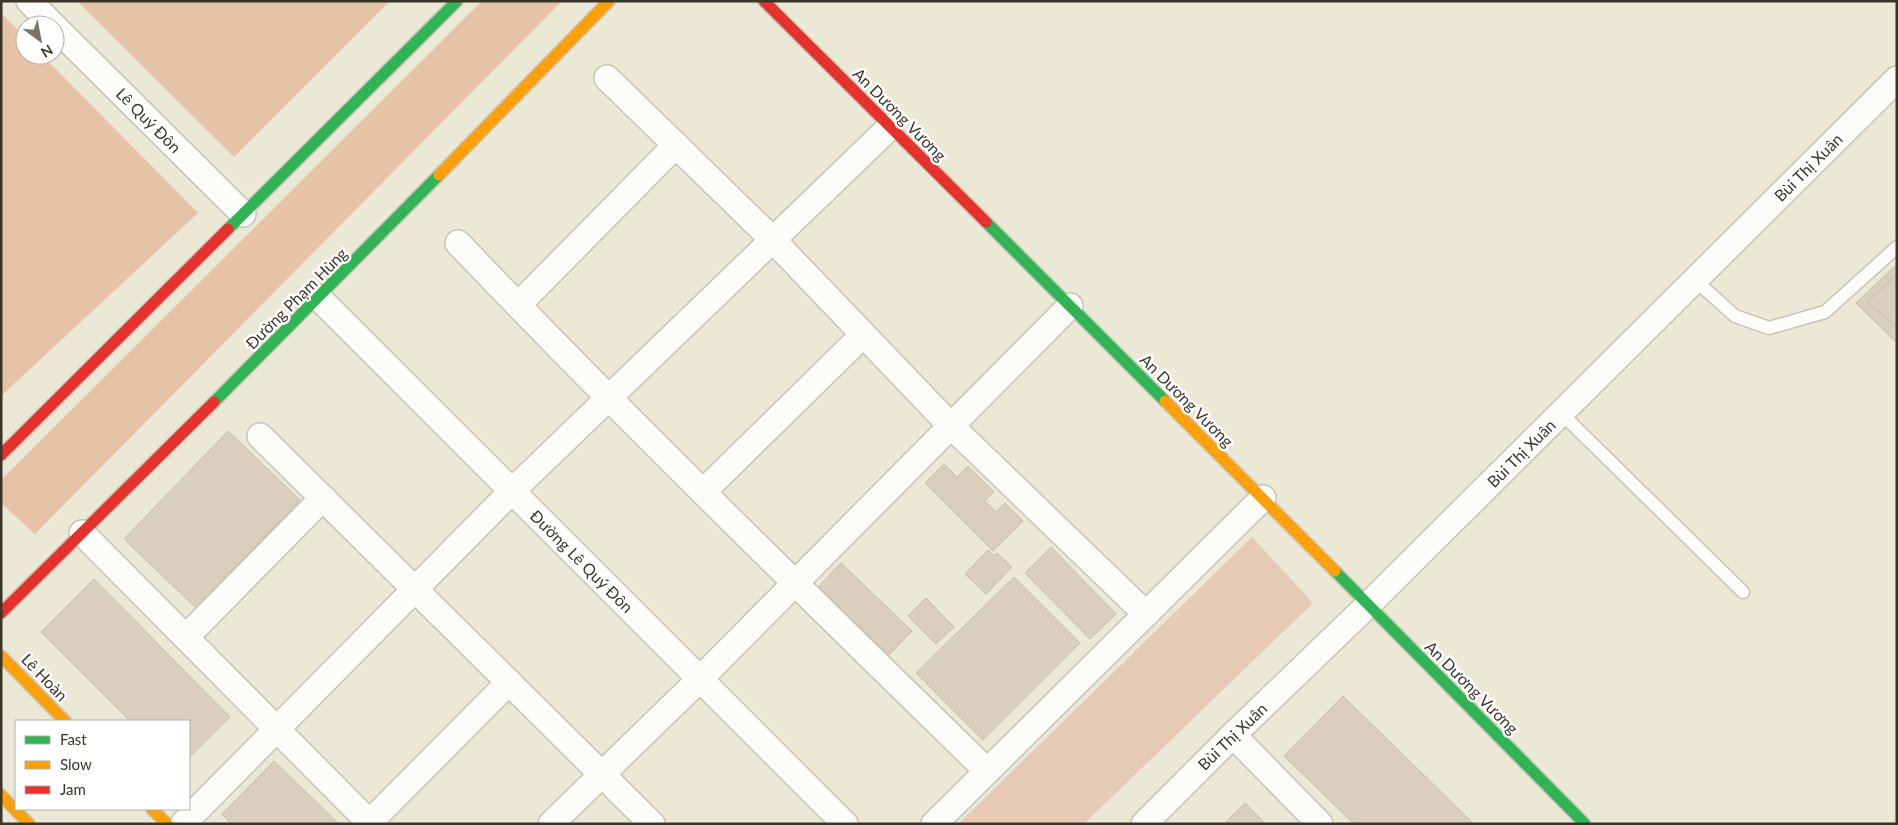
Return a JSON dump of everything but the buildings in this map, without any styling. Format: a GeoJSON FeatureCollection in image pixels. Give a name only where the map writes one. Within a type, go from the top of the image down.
{"type":"FeatureCollection","features":[{"type":"Feature","properties":{"kind":"street","name":"Lê Quý Đôn"},"geometry":{"type":"LineString","coordinates":[[29,1],[43,15]]}},
{"type":"Feature","properties":{"kind":"street"},"geometry":{"type":"LineString","coordinates":[[1,455],[457,1]]}},
{"type":"Feature","properties":{"kind":"street","name":"Đường Phạm Hùng"},"geometry":{"type":"LineString","coordinates":[[1,613],[319,298],[609,1]]}},
{"type":"Feature","properties":{"kind":"street","name":"An Dương Vương"},"geometry":{"type":"LineString","coordinates":[[764,1],[1263,498],[1585,824]]}},
{"type":"Feature","properties":{"kind":"street","name":"Lê Quý Đôn"},"geometry":{"type":"LineString","coordinates":[[65,37],[243,214]]}},
{"type":"Feature","properties":{"kind":"street"},"geometry":{"type":"LineString","coordinates":[[607,78],[773,240],[951,426],[1146,614]]}},
{"type":"Feature","properties":{"kind":"street","name":"Bùi Thị Xuân"},"geometry":{"type":"LineString","coordinates":[[1144,824],[1368,605],[1897,79]]}},
{"type":"Feature","properties":{"kind":"street"},"geometry":{"type":"LineString","coordinates":[[183,824],[512,491],[890,127]]}},
{"type":"Feature","properties":{"kind":"street"},"geometry":{"type":"LineString","coordinates":[[518,305],[676,145]]}},
{"type":"Feature","properties":{"kind":"street"},"geometry":{"type":"LineString","coordinates":[[458,243],[795,583],[987,771]]}},
{"type":"Feature","properties":{"kind":"street","name":"Đường Lê Quý Đôn"},"geometry":{"type":"LineString","coordinates":[[319,298],[845,824]]}},
{"type":"Feature","properties":{"kind":"street"},"geometry":{"type":"LineString","coordinates":[[551,824],[700,679],[1070,306]]}},
{"type":"Feature","properties":{"kind":"street"},"geometry":{"type":"LineString","coordinates":[[704,491],[863,335]]}},
{"type":"Feature","properties":{"kind":"street"},"geometry":{"type":"LineString","coordinates":[[260,436],[652,824]]}},
{"type":"Feature","properties":{"kind":"street"},"geometry":{"type":"LineString","coordinates":[[186,637],[323,498]]}},
{"type":"Feature","properties":{"kind":"street"},"geometry":{"type":"LineString","coordinates":[[934,824],[1263,498]]}},
{"type":"Feature","properties":{"kind":"street"},"geometry":{"type":"LineString","coordinates":[[82,533],[370,823],[509,682]]}},
{"type":"Feature","properties":{"kind":"street","name":"Lê Hoàn"},"geometry":{"type":"LineString","coordinates":[[1,656],[64,720]]}},
{"type":"Feature","properties":{"kind":"street"},"geometry":{"type":"LineString","coordinates":[[1233,735],[1320,824]]}},
{"type":"Feature","properties":{"kind":"street"},"geometry":{"type":"LineString","coordinates":[[1,795],[15,810]]}},
{"type":"Feature","properties":{"kind":"street"},"geometry":{"type":"LineString","coordinates":[[15,810],[29,824]]}},
{"type":"Feature","properties":{"kind":"street"},"geometry":{"type":"LineString","coordinates":[[153,810],[167,824]]}},
{"type":"Feature","properties":{"kind":"lane"},"geometry":{"type":"LineString","coordinates":[[1695,280],[1734,316],[1769,328],[1825,312],[1897,247]]}},
{"type":"Feature","properties":{"kind":"lane"},"geometry":{"type":"LineString","coordinates":[[1561,413],[1743,592]]}},
{"type":"Feature","properties":{"kind":"shaded area"},"geometry":{"type":"Polygon","coordinates":[[[77,1],[390,1],[234,157],[77,1]]]}},
{"type":"Feature","properties":{"kind":"shaded area"},"geometry":{"type":"Polygon","coordinates":[[[482,1],[562,1],[35,534],[1,503],[1,480],[482,1]]]}},
{"type":"Feature","properties":{"kind":"shaded area"},"geometry":{"type":"Polygon","coordinates":[[[1,13],[15,27],[15,65],[52,65],[198,213],[1,396],[1,13]]]}},
{"type":"Feature","properties":{"kind":"shaded area"},"geometry":{"type":"Polygon","coordinates":[[[1252,537],[1313,603],[1084,824],[958,824],[1252,537]]]}},
{"type":"Feature","properties":{"kind":"traffic: fast"},"geometry":{"type":"LineString","coordinates":[[228,229],[457,1]]}},
{"type":"Feature","properties":{"kind":"traffic: fast"},"geometry":{"type":"LineString","coordinates":[[214,402],[439,175]]}},
{"type":"Feature","properties":{"kind":"traffic: fast"},"geometry":{"type":"LineString","coordinates":[[986,222],[1165,401]]}},
{"type":"Feature","properties":{"kind":"traffic: fast"},"geometry":{"type":"LineString","coordinates":[[1335,571],[1585,824]]}},
{"type":"Feature","properties":{"kind":"traffic: slow"},"geometry":{"type":"LineString","coordinates":[[439,175],[609,1]]}},
{"type":"Feature","properties":{"kind":"traffic: slow"},"geometry":{"type":"LineString","coordinates":[[1165,401],[1335,571]]}},
{"type":"Feature","properties":{"kind":"traffic: slow"},"geometry":{"type":"LineString","coordinates":[[1,656],[64,720]]}},
{"type":"Feature","properties":{"kind":"traffic: slow"},"geometry":{"type":"LineString","coordinates":[[1,795],[15,810]]}},
{"type":"Feature","properties":{"kind":"traffic: slow"},"geometry":{"type":"LineString","coordinates":[[15,810],[29,824]]}},
{"type":"Feature","properties":{"kind":"traffic: slow"},"geometry":{"type":"LineString","coordinates":[[153,810],[167,824]]}},
{"type":"Feature","properties":{"kind":"traffic: jam"},"geometry":{"type":"LineString","coordinates":[[764,1],[986,222]]}},
{"type":"Feature","properties":{"kind":"traffic: jam"},"geometry":{"type":"LineString","coordinates":[[1,455],[228,229]]}},
{"type":"Feature","properties":{"kind":"traffic: jam"},"geometry":{"type":"LineString","coordinates":[[1,613],[214,402]]}}]}
